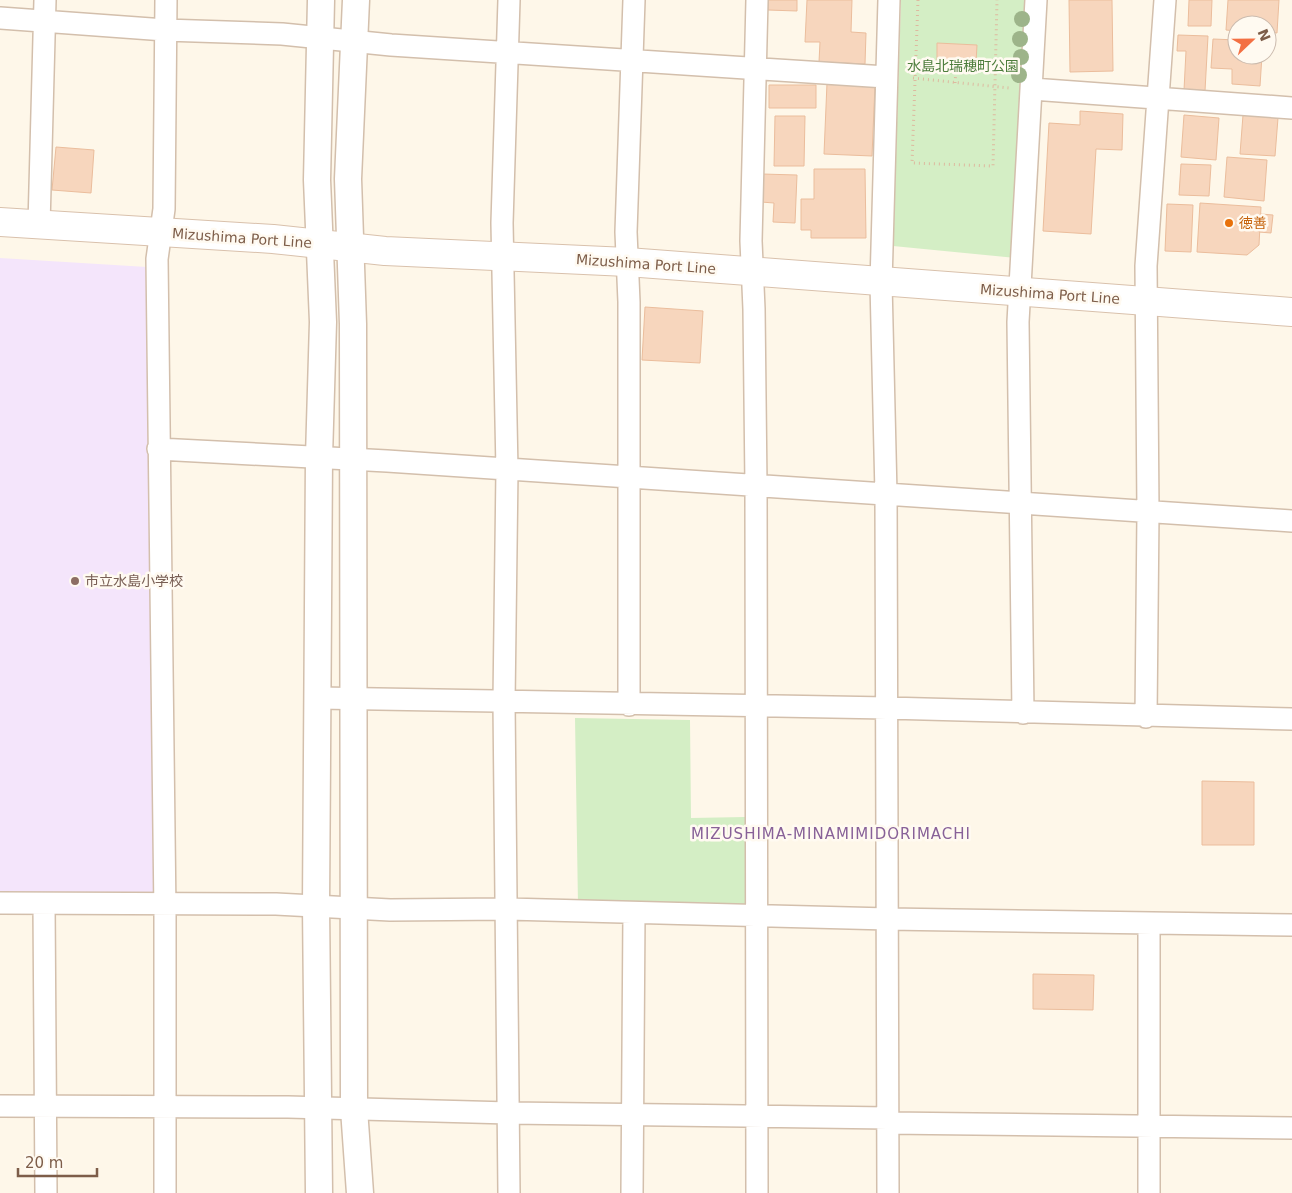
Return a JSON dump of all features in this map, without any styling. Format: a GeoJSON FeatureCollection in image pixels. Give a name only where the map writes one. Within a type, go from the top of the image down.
{"type":"FeatureCollection","features":[{"type":"Feature","properties":{"kind":"main road","name":"Mizushima Port Line"},"geometry":{"type":"LineString","coordinates":[[0,222],[161,232],[385,251],[627,262],[881,283],[1020,291],[1292,312]]}},
{"type":"Feature","properties":{"kind":"street"},"geometry":{"type":"LineString","coordinates":[[165,1193],[166,1107],[157,259],[164,209],[166,0]]}},
{"type":"Feature","properties":{"kind":"street"},"geometry":{"type":"LineString","coordinates":[[320,1187],[316,906],[320,457],[324,322],[317,180],[321,0]]}},
{"type":"Feature","properties":{"kind":"street"},"geometry":{"type":"LineString","coordinates":[[356,0],[348,178],[353,324],[352,908],[354,1109],[360,1193]]}},
{"type":"Feature","properties":{"kind":"street"},"geometry":{"type":"LineString","coordinates":[[509,0],[502,256],[506,470],[504,702],[509,1193]]}},
{"type":"Feature","properties":{"kind":"street"},"geometry":{"type":"LineString","coordinates":[[629,704],[626,232],[634,0]]}},
{"type":"Feature","properties":{"kind":"street"},"geometry":{"type":"LineString","coordinates":[[757,0],[751,241],[756,486],[755,916],[757,1193]]}},
{"type":"Feature","properties":{"kind":"street"},"geometry":{"type":"LineString","coordinates":[[888,1193],[886,494],[881,283],[889,0]]}},
{"type":"Feature","properties":{"kind":"street"},"geometry":{"type":"LineString","coordinates":[[1023,713],[1018,322],[1036,0]]}},
{"type":"Feature","properties":{"kind":"street"},"geometry":{"type":"LineString","coordinates":[[1146,717],[1148,512],[1146,266],[1165,0]]}},
{"type":"Feature","properties":{"kind":"street"},"geometry":{"type":"LineString","coordinates":[[39,225],[45,10]]}},
{"type":"Feature","properties":{"kind":"street"},"geometry":{"type":"LineString","coordinates":[[0,18],[45,10],[165,30],[320,38],[507,53],[886,77]]}},
{"type":"Feature","properties":{"kind":"street"},"geometry":{"type":"LineString","coordinates":[[1032,89],[1292,108]]}},
{"type":"Feature","properties":{"kind":"street"},"geometry":{"type":"LineString","coordinates":[[158,449],[353,459],[1292,521]]}},
{"type":"Feature","properties":{"kind":"street"},"geometry":{"type":"LineString","coordinates":[[319,698],[887,708],[1146,717],[1292,719]]}},
{"type":"Feature","properties":{"kind":"street"},"geometry":{"type":"LineString","coordinates":[[0,903],[506,909],[888,919],[1292,925]]}},
{"type":"Feature","properties":{"kind":"street"},"geometry":{"type":"LineString","coordinates":[[44,904],[46,1193]]}},
{"type":"Feature","properties":{"kind":"street"},"geometry":{"type":"LineString","coordinates":[[632,1193],[634,913]]}},
{"type":"Feature","properties":{"kind":"street"},"geometry":{"type":"LineString","coordinates":[[1149,1193],[1150,923]]}},
{"type":"Feature","properties":{"kind":"street"},"geometry":{"type":"LineString","coordinates":[[0,1106],[318,1108],[509,1113],[756,1116],[1149,1127],[1292,1128]]}},
{"type":"Feature","properties":{"kind":"path"},"geometry":{"type":"LineString","coordinates":[[918,0],[912,164],[993,166],[997,0]]}},
{"type":"Feature","properties":{"kind":"path"},"geometry":{"type":"LineString","coordinates":[[955,82],[956,70]]}},
{"type":"Feature","properties":{"kind":"path"},"geometry":{"type":"LineString","coordinates":[[886,77],[915,78],[996,88],[1032,89]]}},
{"type":"Feature","properties":{"kind":"shaded area","name":"市立水島小学校"},"geometry":{"type":"Polygon","coordinates":[[[0,258],[147,267],[154,895],[0,895],[0,258]]]}},
{"type":"Feature","properties":{"kind":"green space","name":"水島北瑞穂町公園"},"geometry":{"type":"Polygon","coordinates":[[[901,0],[1030,0],[1016,258],[893,246],[901,0]]]}},
{"type":"Feature","properties":{"kind":"green space"},"geometry":{"type":"Polygon","coordinates":[[[575,718],[690,720],[691,818],[745,817],[745,906],[578,905],[575,718]]]}},
{"type":"Feature","properties":{"kind":"building"},"geometry":{"type":"Polygon","coordinates":[[[768,0],[797,0],[797,11],[768,10],[768,0]]]}},
{"type":"Feature","properties":{"kind":"building"},"geometry":{"type":"Polygon","coordinates":[[[807,0],[852,0],[851,32],[866,33],[865,64],[819,62],[820,42],[805,42],[807,0]]]}},
{"type":"Feature","properties":{"kind":"building"},"geometry":{"type":"Polygon","coordinates":[[[1069,0],[1112,0],[1113,71],[1070,72],[1069,0]]]}},
{"type":"Feature","properties":{"kind":"building"},"geometry":{"type":"Polygon","coordinates":[[[1189,0],[1212,0],[1211,26],[1188,26],[1189,0]]]}},
{"type":"Feature","properties":{"kind":"building"},"geometry":{"type":"Polygon","coordinates":[[[1228,0],[1279,0],[1277,33],[1277,15],[1227,15],[1228,0]]]}},
{"type":"Feature","properties":{"kind":"building"},"geometry":{"type":"Polygon","coordinates":[[[1178,35],[1208,36],[1205,91],[1184,90],[1186,51],[1177,51],[1178,35]]]}},
{"type":"Feature","properties":{"kind":"building"},"geometry":{"type":"Polygon","coordinates":[[[1213,39],[1227,40],[1227,65],[1261,65],[1260,86],[1232,84],[1232,69],[1211,68],[1213,39]]]}},
{"type":"Feature","properties":{"kind":"building"},"geometry":{"type":"Polygon","coordinates":[[[937,43],[977,45],[976,63],[937,61],[937,43]]]}},
{"type":"Feature","properties":{"kind":"building"},"geometry":{"type":"Polygon","coordinates":[[[827,83],[875,85],[872,156],[824,154],[827,83]]]}},
{"type":"Feature","properties":{"kind":"building"},"geometry":{"type":"Polygon","coordinates":[[[769,85],[816,85],[816,108],[769,108],[769,85]]]}},
{"type":"Feature","properties":{"kind":"building"},"geometry":{"type":"Polygon","coordinates":[[[1080,111],[1123,114],[1122,150],[1096,149],[1091,234],[1043,231],[1049,123],[1080,125],[1080,111]]]}},
{"type":"Feature","properties":{"kind":"building"},"geometry":{"type":"Polygon","coordinates":[[[1184,115],[1219,118],[1216,160],[1181,157],[1184,115]]]}},
{"type":"Feature","properties":{"kind":"building"},"geometry":{"type":"Polygon","coordinates":[[[1243,115],[1278,118],[1275,156],[1240,154],[1243,115]]]}},
{"type":"Feature","properties":{"kind":"building"},"geometry":{"type":"Polygon","coordinates":[[[775,116],[805,116],[804,166],[774,166],[775,116]]]}},
{"type":"Feature","properties":{"kind":"building"},"geometry":{"type":"Polygon","coordinates":[[[56,147],[94,150],[91,193],[52,190],[56,147]]]}},
{"type":"Feature","properties":{"kind":"building"},"geometry":{"type":"Polygon","coordinates":[[[1227,157],[1267,160],[1264,201],[1224,197],[1227,157]]]}},
{"type":"Feature","properties":{"kind":"building"},"geometry":{"type":"Polygon","coordinates":[[[1181,164],[1211,165],[1209,196],[1179,195],[1181,164]]]}},
{"type":"Feature","properties":{"kind":"building"},"geometry":{"type":"Polygon","coordinates":[[[814,169],[865,169],[866,238],[811,238],[811,230],[801,230],[801,199],[814,199],[814,169]]]}},
{"type":"Feature","properties":{"kind":"building"},"geometry":{"type":"Polygon","coordinates":[[[762,174],[797,175],[795,223],[773,222],[774,203],[761,202],[762,174]]]}},
{"type":"Feature","properties":{"kind":"building","name":"徳善"},"geometry":{"type":"Polygon","coordinates":[[[1200,203],[1261,207],[1259,245],[1247,255],[1197,252],[1200,203]]]}},
{"type":"Feature","properties":{"kind":"building"},"geometry":{"type":"Polygon","coordinates":[[[1167,204],[1193,205],[1191,252],[1165,251],[1167,204]]]}},
{"type":"Feature","properties":{"kind":"building"},"geometry":{"type":"Polygon","coordinates":[[[1261,214],[1273,215],[1271,233],[1259,232],[1261,214]]]}},
{"type":"Feature","properties":{"kind":"building"},"geometry":{"type":"Polygon","coordinates":[[[645,307],[703,311],[700,363],[642,360],[645,307]]]}},
{"type":"Feature","properties":{"kind":"building"},"geometry":{"type":"Polygon","coordinates":[[[1202,781],[1254,782],[1254,845],[1202,845],[1202,781]]]}},
{"type":"Feature","properties":{"kind":"building"},"geometry":{"type":"Polygon","coordinates":[[[1033,974],[1094,975],[1093,1010],[1033,1009],[1033,974]]]}},
{"type":"Feature","properties":{"kind":"place","name":"徳善"},"geometry":{"type":"Point","coordinates":[1229,223]}},
{"type":"Feature","properties":{"kind":"place","name":"市立水島小学校"},"geometry":{"type":"Point","coordinates":[75,581]}},
{"type":"Feature","properties":{"kind":"district","name":"MIZUSHIMA-MINAMIMIDORIMACHI"},"geometry":{"type":"Point","coordinates":[831,834]}}]}
